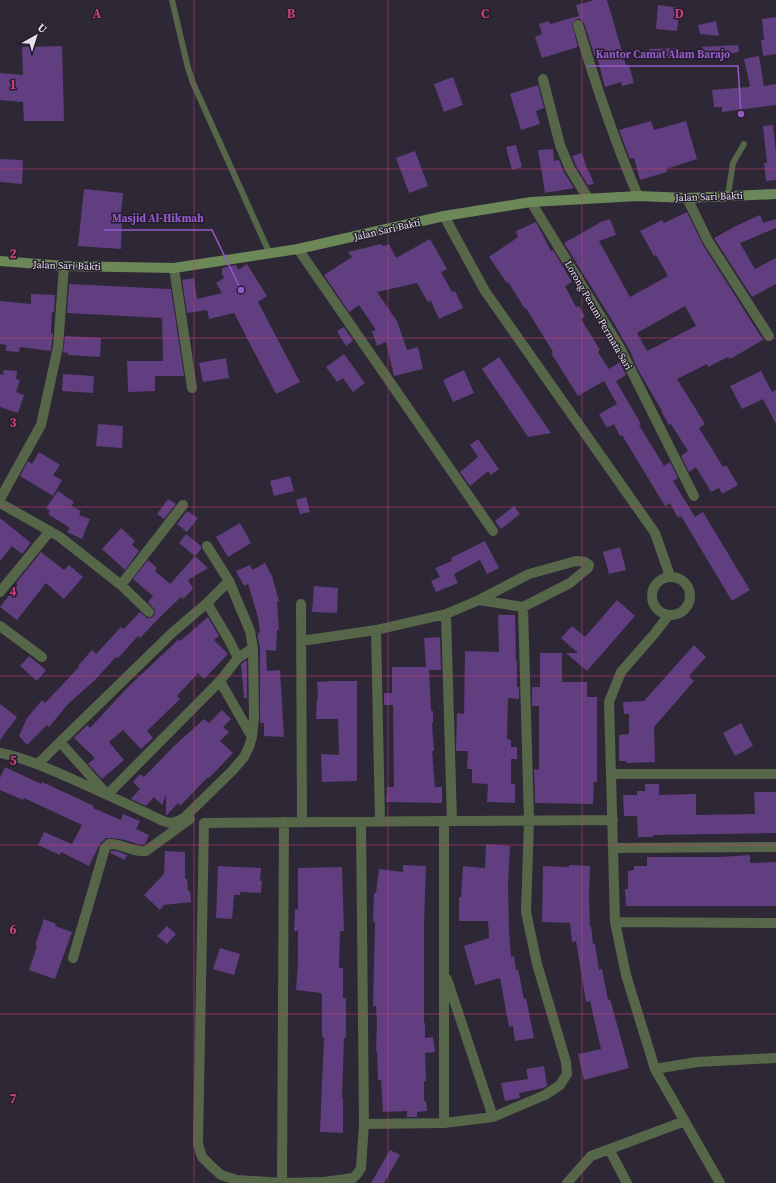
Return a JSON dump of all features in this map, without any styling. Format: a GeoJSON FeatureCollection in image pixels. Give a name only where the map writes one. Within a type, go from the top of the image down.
{"type":"FeatureCollection","features":[{"type":"Feature","properties":{"kind":"main road","name":"Jalan Sari Bakti"},"geometry":{"type":"LineString","coordinates":[[0,261],[64,266],[174,268],[269,252],[298,249],[444,216],[531,202],[638,196],[686,198],[776,194]]}},
{"type":"Feature","properties":{"kind":"street"},"geometry":{"type":"LineString","coordinates":[[578,25],[596,85],[623,161],[638,196]]}},
{"type":"Feature","properties":{"kind":"street"},"geometry":{"type":"LineString","coordinates":[[544,79],[560,145],[570,168],[588,198]]}},
{"type":"Feature","properties":{"kind":"street"},"geometry":{"type":"LineString","coordinates":[[686,198],[708,241],[769,336]]}},
{"type":"Feature","properties":{"kind":"street","name":"Lorong Perum Permata Sari"},"geometry":{"type":"LineString","coordinates":[[531,202],[619,346],[694,496]]}},
{"type":"Feature","properties":{"kind":"street"},"geometry":{"type":"LineString","coordinates":[[444,216],[485,292],[655,533],[670,576]]}},
{"type":"Feature","properties":{"kind":"street"},"geometry":{"type":"LineString","coordinates":[[298,249],[493,531]]}},
{"type":"Feature","properties":{"kind":"street"},"geometry":{"type":"LineString","coordinates":[[0,499],[41,425],[58,347],[64,266]]}},
{"type":"Feature","properties":{"kind":"street"},"geometry":{"type":"LineString","coordinates":[[174,268],[192,388]]}},
{"type":"Feature","properties":{"kind":"street"},"geometry":{"type":"LineString","coordinates":[[0,503],[60,537],[121,585],[149,612]]}},
{"type":"Feature","properties":{"kind":"street"},"geometry":{"type":"LineString","coordinates":[[121,585],[183,505]]}},
{"type":"Feature","properties":{"kind":"street"},"geometry":{"type":"LineString","coordinates":[[0,592],[50,531]]}},
{"type":"Feature","properties":{"kind":"street"},"geometry":{"type":"LineString","coordinates":[[0,753],[38,764],[170,823],[178,821],[198,805],[244,757],[252,737],[254,718],[254,648],[250,631],[229,581],[207,546]]}},
{"type":"Feature","properties":{"kind":"street"},"geometry":{"type":"LineString","coordinates":[[301,640],[376,630],[446,614],[478,600],[529,574],[576,561],[588,563],[588,568],[570,583],[523,607],[478,600]]}},
{"type":"Feature","properties":{"kind":"street"},"geometry":{"type":"LineString","coordinates":[[670,576],[685,582],[689,589],[690,598],[688,605],[683,612],[668,616],[660,613],[654,607],[651,599],[655,584],[662,578],[670,576]]}},
{"type":"Feature","properties":{"kind":"street"},"geometry":{"type":"LineString","coordinates":[[38,764],[173,632],[229,581]]}},
{"type":"Feature","properties":{"kind":"street"},"geometry":{"type":"LineString","coordinates":[[206,603],[229,640],[238,658]]}},
{"type":"Feature","properties":{"kind":"street"},"geometry":{"type":"LineString","coordinates":[[301,604],[302,822]]}},
{"type":"Feature","properties":{"kind":"street"},"geometry":{"type":"LineString","coordinates":[[364,1124],[444,1122],[493,1117],[549,1092],[560,1085],[567,1074],[566,1062],[537,964],[526,912],[529,821],[523,607]]}},
{"type":"Feature","properties":{"kind":"street"},"geometry":{"type":"LineString","coordinates":[[444,1122],[448,821],[446,614]]}},
{"type":"Feature","properties":{"kind":"street"},"geometry":{"type":"LineString","coordinates":[[668,616],[621,672],[609,702],[615,922],[626,975],[655,1069],[720,1183]]}},
{"type":"Feature","properties":{"kind":"street"},"geometry":{"type":"LineString","coordinates":[[0,626],[42,657]]}},
{"type":"Feature","properties":{"kind":"street"},"geometry":{"type":"LineString","coordinates":[[376,630],[380,822]]}},
{"type":"Feature","properties":{"kind":"street"},"geometry":{"type":"LineString","coordinates":[[107,794],[220,681],[238,658],[254,648]]}},
{"type":"Feature","properties":{"kind":"street"},"geometry":{"type":"LineString","coordinates":[[220,681],[252,737]]}},
{"type":"Feature","properties":{"kind":"street"},"geometry":{"type":"LineString","coordinates":[[60,742],[107,794]]}},
{"type":"Feature","properties":{"kind":"street"},"geometry":{"type":"LineString","coordinates":[[611,774],[776,774]]}},
{"type":"Feature","properties":{"kind":"street"},"geometry":{"type":"LineString","coordinates":[[73,958],[105,848],[109,844],[114,844],[139,852],[146,851],[185,824],[193,815],[198,805]]}},
{"type":"Feature","properties":{"kind":"street"},"geometry":{"type":"LineString","coordinates":[[361,822],[364,1124],[361,1168],[355,1176],[324,1182],[282,1183],[237,1180],[221,1175],[202,1157],[198,1144],[204,823],[612,820]]}},
{"type":"Feature","properties":{"kind":"street"},"geometry":{"type":"LineString","coordinates":[[282,1183],[284,822]]}},
{"type":"Feature","properties":{"kind":"street"},"geometry":{"type":"LineString","coordinates":[[613,848],[776,847]]}},
{"type":"Feature","properties":{"kind":"street"},"geometry":{"type":"LineString","coordinates":[[615,922],[776,923]]}},
{"type":"Feature","properties":{"kind":"street"},"geometry":{"type":"LineString","coordinates":[[445,971],[493,1117]]}},
{"type":"Feature","properties":{"kind":"street"},"geometry":{"type":"LineString","coordinates":[[655,1069],[697,1062],[776,1058]]}},
{"type":"Feature","properties":{"kind":"street"},"geometry":{"type":"LineString","coordinates":[[567,1183],[591,1156],[684,1121]]}},
{"type":"Feature","properties":{"kind":"street"},"geometry":{"type":"LineString","coordinates":[[609,1149],[628,1183]]}},
{"type":"Feature","properties":{"kind":"lane"},"geometry":{"type":"LineString","coordinates":[[172,0],[193,83],[269,252]]}},
{"type":"Feature","properties":{"kind":"lane"},"geometry":{"type":"LineString","coordinates":[[728,196],[733,163],[744,144]]}},
{"type":"Feature","properties":{"kind":"building"},"geometry":{"type":"Polygon","coordinates":[[[594,0],[607,0],[626,65],[629,65],[634,83],[622,86],[621,82],[605,87],[598,60],[596,60],[584,23],[580,19],[576,19],[572,24],[578,47],[542,58],[535,37],[542,34],[539,24],[549,21],[550,24],[579,16],[576,5],[594,0]]]}},
{"type":"Feature","properties":{"kind":"building"},"geometry":{"type":"Polygon","coordinates":[[[658,5],[680,8],[677,31],[656,29],[658,5]]]}},
{"type":"Feature","properties":{"kind":"building"},"geometry":{"type":"Polygon","coordinates":[[[776,17],[776,54],[763,56],[761,40],[764,40],[762,19],[776,17]]]}},
{"type":"Feature","properties":{"kind":"building"},"geometry":{"type":"Polygon","coordinates":[[[716,21],[719,36],[700,34],[698,25],[716,21]]]}},
{"type":"Feature","properties":{"kind":"building"},"geometry":{"type":"Polygon","coordinates":[[[738,45],[739,52],[704,58],[702,47],[738,45]]]}},
{"type":"Feature","properties":{"kind":"building"},"geometry":{"type":"Polygon","coordinates":[[[62,46],[64,121],[24,121],[23,102],[0,100],[0,73],[23,75],[22,47],[62,46]]]}},
{"type":"Feature","properties":{"kind":"building"},"geometry":{"type":"Polygon","coordinates":[[[679,48],[679,57],[650,59],[649,49],[679,48]]]}},
{"type":"Feature","properties":{"kind":"building"},"geometry":{"type":"Polygon","coordinates":[[[759,56],[764,86],[776,84],[776,105],[722,112],[722,107],[714,107],[712,90],[750,86],[744,59],[759,56]]]}},
{"type":"Feature","properties":{"kind":"building"},"geometry":{"type":"Polygon","coordinates":[[[453,77],[463,105],[444,112],[434,84],[453,77]]]}},
{"type":"Feature","properties":{"kind":"building"},"geometry":{"type":"Polygon","coordinates":[[[538,85],[544,108],[536,111],[540,124],[521,130],[510,94],[538,85]]]}},
{"type":"Feature","properties":{"kind":"building"},"geometry":{"type":"Polygon","coordinates":[[[651,121],[654,130],[686,121],[697,159],[666,169],[667,172],[640,180],[634,158],[630,159],[619,130],[651,121]]]}},
{"type":"Feature","properties":{"kind":"building"},"geometry":{"type":"Polygon","coordinates":[[[773,125],[776,152],[776,180],[766,181],[764,163],[767,163],[763,126],[773,125]]]}},
{"type":"Feature","properties":{"kind":"building"},"geometry":{"type":"Polygon","coordinates":[[[516,145],[522,167],[512,170],[506,147],[516,145]]]}},
{"type":"Feature","properties":{"kind":"building"},"geometry":{"type":"Polygon","coordinates":[[[553,149],[554,161],[559,160],[564,172],[574,188],[545,193],[538,150],[553,149]]]}},
{"type":"Feature","properties":{"kind":"building"},"geometry":{"type":"Polygon","coordinates":[[[415,151],[428,186],[409,193],[396,158],[415,151]]]}},
{"type":"Feature","properties":{"kind":"building"},"geometry":{"type":"Polygon","coordinates":[[[582,153],[588,172],[589,171],[594,184],[588,185],[576,166],[572,156],[582,153]]]}},
{"type":"Feature","properties":{"kind":"building"},"geometry":{"type":"Polygon","coordinates":[[[0,159],[23,160],[22,184],[0,182],[0,159]]]}},
{"type":"Feature","properties":{"kind":"building"},"geometry":{"type":"Polygon","coordinates":[[[84,189],[123,193],[120,221],[122,221],[121,249],[78,246],[84,189]]]}},
{"type":"Feature","properties":{"kind":"building"},"geometry":{"type":"Polygon","coordinates":[[[687,212],[703,245],[763,340],[730,359],[728,357],[708,367],[707,364],[677,379],[705,424],[699,428],[723,467],[726,465],[738,485],[722,494],[719,488],[711,492],[696,467],[689,472],[681,456],[688,451],[671,424],[669,425],[615,325],[564,243],[601,222],[610,219],[616,235],[599,241],[630,297],[668,276],[656,255],[654,256],[640,231],[662,220],[664,223],[687,212]],[[685,306],[637,333],[647,351],[696,326],[685,306]]]}},
{"type":"Feature","properties":{"kind":"building"},"geometry":{"type":"Polygon","coordinates":[[[760,215],[763,223],[776,219],[776,228],[740,243],[755,269],[776,258],[776,284],[752,297],[714,238],[760,215]]]}},
{"type":"Feature","properties":{"kind":"building"},"geometry":{"type":"Polygon","coordinates":[[[536,222],[551,251],[553,250],[572,282],[565,286],[576,307],[579,306],[585,317],[581,319],[600,350],[598,352],[609,369],[620,362],[626,375],[616,381],[641,424],[639,425],[664,466],[670,462],[678,478],[673,481],[695,517],[703,512],[750,590],[732,601],[681,516],[678,518],[670,503],[665,506],[622,435],[620,436],[614,424],[607,428],[599,414],[617,404],[604,381],[578,396],[551,353],[553,352],[526,308],[525,309],[508,282],[507,283],[489,257],[518,237],[516,231],[536,222]]]}},
{"type":"Feature","properties":{"kind":"building"},"geometry":{"type":"Polygon","coordinates":[[[430,239],[447,269],[441,272],[452,292],[455,291],[463,308],[439,319],[431,301],[428,302],[417,283],[377,292],[397,321],[407,350],[418,347],[423,369],[394,376],[386,342],[377,346],[372,331],[376,330],[359,305],[349,312],[324,275],[352,257],[348,252],[381,244],[383,246],[389,244],[396,258],[430,239]]]}},
{"type":"Feature","properties":{"kind":"building"},"geometry":{"type":"Polygon","coordinates":[[[247,264],[267,296],[258,302],[300,382],[276,394],[234,313],[209,319],[207,310],[187,313],[182,280],[194,278],[197,299],[222,293],[216,283],[224,278],[221,272],[223,271],[221,269],[236,265],[238,270],[247,264]]]}},
{"type":"Feature","properties":{"kind":"building"},"geometry":{"type":"Polygon","coordinates":[[[69,284],[171,289],[184,376],[155,376],[155,391],[128,392],[127,361],[163,361],[162,318],[67,313],[69,284]]]}},
{"type":"Feature","properties":{"kind":"building"},"geometry":{"type":"Polygon","coordinates":[[[31,294],[55,295],[54,312],[52,312],[51,333],[53,333],[51,351],[20,347],[19,352],[6,351],[6,345],[0,344],[0,301],[31,304],[31,294]]]}},
{"type":"Feature","properties":{"kind":"building"},"geometry":{"type":"Polygon","coordinates":[[[344,327],[353,341],[346,346],[337,331],[344,327]]]}},
{"type":"Feature","properties":{"kind":"building"},"geometry":{"type":"Polygon","coordinates":[[[65,336],[101,338],[100,357],[68,355],[68,353],[63,352],[65,336]]]}},
{"type":"Feature","properties":{"kind":"building"},"geometry":{"type":"Polygon","coordinates":[[[344,354],[365,383],[353,392],[343,378],[337,382],[326,367],[344,354]]]}},
{"type":"Feature","properties":{"kind":"building"},"geometry":{"type":"Polygon","coordinates":[[[499,357],[551,433],[528,437],[482,369],[499,357]]]}},
{"type":"Feature","properties":{"kind":"building"},"geometry":{"type":"Polygon","coordinates":[[[226,358],[229,378],[203,382],[199,363],[226,358]]]}},
{"type":"Feature","properties":{"kind":"building"},"geometry":{"type":"Polygon","coordinates":[[[4,370],[17,371],[16,379],[20,380],[16,392],[24,395],[18,413],[0,407],[0,374],[3,375],[4,370]]]}},
{"type":"Feature","properties":{"kind":"building"},"geometry":{"type":"Polygon","coordinates":[[[464,370],[474,393],[453,402],[443,380],[464,370]]]}},
{"type":"Feature","properties":{"kind":"building"},"geometry":{"type":"Polygon","coordinates":[[[761,371],[772,392],[776,390],[776,424],[763,399],[742,409],[730,386],[761,371]]]}},
{"type":"Feature","properties":{"kind":"building"},"geometry":{"type":"Polygon","coordinates":[[[63,374],[94,376],[93,393],[62,391],[63,374]]]}},
{"type":"Feature","properties":{"kind":"building"},"geometry":{"type":"Polygon","coordinates":[[[98,424],[123,426],[122,448],[96,446],[98,424]]]}},
{"type":"Feature","properties":{"kind":"building"},"geometry":{"type":"Polygon","coordinates":[[[478,439],[499,469],[491,475],[488,471],[470,486],[460,472],[478,457],[470,445],[478,439]]]}},
{"type":"Feature","properties":{"kind":"building"},"geometry":{"type":"Polygon","coordinates":[[[39,452],[60,465],[53,475],[62,480],[53,496],[20,476],[28,461],[32,464],[39,452]]]}},
{"type":"Feature","properties":{"kind":"building"},"geometry":{"type":"Polygon","coordinates":[[[290,476],[294,491],[274,496],[270,481],[290,476]]]}},
{"type":"Feature","properties":{"kind":"building"},"geometry":{"type":"Polygon","coordinates":[[[58,491],[74,502],[71,506],[81,511],[79,515],[90,519],[82,539],[67,532],[70,528],[48,514],[50,511],[46,508],[58,491]]]}},
{"type":"Feature","properties":{"kind":"building"},"geometry":{"type":"Polygon","coordinates":[[[306,497],[310,512],[300,514],[296,500],[306,497]]]}},
{"type":"Feature","properties":{"kind":"building"},"geometry":{"type":"Polygon","coordinates":[[[168,499],[176,504],[164,519],[157,514],[168,499]]]}},
{"type":"Feature","properties":{"kind":"building"},"geometry":{"type":"Polygon","coordinates":[[[514,506],[520,514],[501,529],[495,521],[514,506]]]}},
{"type":"Feature","properties":{"kind":"building"},"geometry":{"type":"Polygon","coordinates":[[[187,511],[198,518],[187,532],[177,524],[187,511]]]}},
{"type":"Feature","properties":{"kind":"building"},"geometry":{"type":"Polygon","coordinates":[[[0,518],[31,543],[22,554],[12,546],[0,561],[0,518]]]}},
{"type":"Feature","properties":{"kind":"building"},"geometry":{"type":"Polygon","coordinates":[[[240,523],[251,543],[228,557],[216,537],[240,523]]]}},
{"type":"Feature","properties":{"kind":"building"},"geometry":{"type":"Polygon","coordinates":[[[121,528],[135,541],[132,545],[139,551],[125,570],[102,549],[121,528]]]}},
{"type":"Feature","properties":{"kind":"building"},"geometry":{"type":"Polygon","coordinates":[[[186,534],[201,546],[201,549],[195,556],[179,543],[186,534]]]}},
{"type":"Feature","properties":{"kind":"building"},"geometry":{"type":"Polygon","coordinates":[[[485,541],[499,568],[487,574],[480,560],[454,574],[458,583],[436,592],[431,581],[440,577],[435,568],[452,561],[451,558],[485,541]]]}},
{"type":"Feature","properties":{"kind":"building"},"geometry":{"type":"Polygon","coordinates":[[[620,547],[626,570],[609,574],[603,552],[620,547]]]}},
{"type":"Feature","properties":{"kind":"building"},"geometry":{"type":"Polygon","coordinates":[[[41,552],[64,570],[69,565],[83,577],[64,599],[46,583],[17,620],[0,607],[18,584],[16,583],[41,552]]]}},
{"type":"Feature","properties":{"kind":"building"},"geometry":{"type":"Polygon","coordinates":[[[195,556],[208,568],[188,580],[193,589],[183,599],[181,597],[140,638],[138,636],[118,658],[116,657],[94,681],[68,704],[49,727],[47,725],[27,745],[19,736],[27,718],[42,700],[45,703],[79,667],[78,666],[92,650],[96,654],[121,627],[124,629],[140,612],[147,618],[154,616],[155,610],[148,602],[153,596],[133,579],[148,560],[157,568],[155,571],[170,584],[195,556]]]}},
{"type":"Feature","properties":{"kind":"building"},"geometry":{"type":"Polygon","coordinates":[[[265,563],[272,576],[279,601],[277,602],[279,630],[277,630],[276,651],[266,650],[267,671],[280,670],[284,737],[264,736],[264,723],[260,723],[260,648],[258,633],[260,632],[258,617],[248,584],[244,586],[236,571],[250,565],[252,570],[265,563]]]}},
{"type":"Feature","properties":{"kind":"building"},"geometry":{"type":"Polygon","coordinates":[[[314,586],[338,588],[337,613],[312,612],[314,586]]]}},
{"type":"Feature","properties":{"kind":"building"},"geometry":{"type":"Polygon","coordinates":[[[617,600],[635,616],[587,671],[566,653],[578,653],[561,638],[572,626],[585,637],[617,600]]]}},
{"type":"Feature","properties":{"kind":"building"},"geometry":{"type":"Polygon","coordinates":[[[498,615],[515,615],[517,687],[519,687],[519,699],[508,698],[507,739],[511,740],[511,747],[517,747],[517,759],[511,759],[511,784],[515,784],[515,803],[487,802],[488,784],[472,783],[472,769],[467,769],[468,751],[456,751],[457,713],[464,714],[465,651],[499,652],[498,615]]]}},
{"type":"Feature","properties":{"kind":"building"},"geometry":{"type":"Polygon","coordinates":[[[208,617],[219,636],[214,640],[228,654],[204,679],[198,673],[177,696],[180,699],[147,731],[153,738],[141,749],[123,730],[109,742],[124,760],[102,779],[88,764],[95,758],[74,738],[87,725],[90,728],[127,688],[179,639],[180,641],[208,617]]]}},
{"type":"Feature","properties":{"kind":"building"},"geometry":{"type":"Polygon","coordinates":[[[440,637],[441,670],[429,670],[431,711],[433,711],[432,723],[434,751],[432,751],[435,787],[442,787],[442,803],[386,802],[387,787],[394,787],[393,705],[384,705],[384,693],[392,693],[392,667],[426,667],[424,638],[440,637]]]}},
{"type":"Feature","properties":{"kind":"building"},"geometry":{"type":"Polygon","coordinates":[[[694,645],[706,657],[689,676],[694,681],[654,727],[655,762],[626,763],[626,761],[619,761],[619,735],[629,734],[629,714],[624,714],[623,702],[644,701],[694,645]]]}},
{"type":"Feature","properties":{"kind":"building"},"geometry":{"type":"Polygon","coordinates":[[[540,653],[562,653],[562,682],[587,682],[587,697],[597,697],[597,782],[594,782],[593,804],[535,803],[534,769],[539,770],[539,706],[532,706],[532,687],[540,687],[540,653]]]}},
{"type":"Feature","properties":{"kind":"building"},"geometry":{"type":"Polygon","coordinates":[[[29,656],[46,670],[37,681],[20,666],[29,656]]]}},
{"type":"Feature","properties":{"kind":"building"},"geometry":{"type":"Polygon","coordinates":[[[247,660],[247,698],[244,698],[241,664],[247,660]]]}},
{"type":"Feature","properties":{"kind":"building"},"geometry":{"type":"Polygon","coordinates":[[[357,681],[357,781],[322,782],[321,754],[339,755],[338,719],[316,719],[318,698],[317,682],[357,681]]]}},
{"type":"Feature","properties":{"kind":"building"},"geometry":{"type":"Polygon","coordinates":[[[0,704],[17,717],[0,740],[0,704]]]}},
{"type":"Feature","properties":{"kind":"building"},"geometry":{"type":"Polygon","coordinates":[[[222,710],[231,719],[223,727],[229,732],[220,741],[233,753],[209,778],[208,777],[180,806],[178,803],[167,815],[166,795],[162,805],[154,797],[146,806],[131,799],[140,789],[133,782],[140,774],[144,777],[174,746],[204,719],[209,723],[222,710]]]}},
{"type":"Feature","properties":{"kind":"building"},"geometry":{"type":"Polygon","coordinates":[[[741,723],[753,746],[735,756],[723,733],[741,723]]]}},
{"type":"Feature","properties":{"kind":"building"},"geometry":{"type":"Polygon","coordinates":[[[5,767],[41,784],[42,782],[94,806],[93,808],[121,820],[123,814],[140,821],[136,829],[149,835],[145,844],[106,838],[100,844],[89,866],[61,852],[60,855],[38,845],[44,832],[72,844],[82,825],[24,798],[23,800],[0,790],[0,778],[5,767]]]}},
{"type":"Feature","properties":{"kind":"building"},"geometry":{"type":"Polygon","coordinates":[[[645,784],[659,784],[659,795],[696,794],[696,815],[755,814],[754,792],[776,792],[776,833],[653,835],[653,837],[638,837],[637,816],[624,816],[623,795],[637,795],[637,791],[645,791],[645,784]]]}},
{"type":"Feature","properties":{"kind":"building"},"geometry":{"type":"Polygon","coordinates":[[[486,844],[510,846],[508,884],[511,957],[514,956],[516,970],[518,969],[524,999],[526,998],[534,1038],[515,1041],[513,1026],[509,1027],[500,978],[475,985],[464,946],[489,938],[488,921],[459,921],[459,897],[461,897],[463,866],[485,868],[486,844]]]}},
{"type":"Feature","properties":{"kind":"building"},"geometry":{"type":"Polygon","coordinates":[[[111,851],[117,851],[127,855],[125,860],[110,853],[111,851]]]}},
{"type":"Feature","properties":{"kind":"building"},"geometry":{"type":"Polygon","coordinates":[[[165,851],[185,852],[185,879],[187,879],[191,902],[164,905],[160,910],[144,895],[164,874],[165,851]]]}},
{"type":"Feature","properties":{"kind":"building"},"geometry":{"type":"Polygon","coordinates":[[[750,855],[750,863],[776,862],[776,906],[626,906],[625,889],[628,889],[628,871],[634,870],[634,866],[647,866],[647,857],[720,857],[750,855]]]}},
{"type":"Feature","properties":{"kind":"building"},"geometry":{"type":"Polygon","coordinates":[[[403,865],[426,866],[424,924],[424,1023],[425,1038],[433,1037],[435,1052],[425,1053],[426,1081],[424,1081],[424,1101],[426,1101],[427,1111],[417,1112],[417,1117],[407,1117],[407,1111],[383,1112],[381,1080],[378,1080],[376,1051],[376,1006],[373,1006],[375,922],[373,922],[374,893],[376,893],[379,869],[403,872],[403,865]]]}},
{"type":"Feature","properties":{"kind":"building"},"geometry":{"type":"Polygon","coordinates":[[[569,865],[590,866],[590,927],[591,926],[593,944],[595,944],[599,970],[602,969],[608,1000],[610,999],[629,1068],[584,1080],[578,1054],[601,1049],[590,1001],[586,1002],[576,941],[572,942],[570,923],[542,922],[543,866],[569,867],[569,865]]]}},
{"type":"Feature","properties":{"kind":"building"},"geometry":{"type":"Polygon","coordinates":[[[218,866],[261,868],[261,893],[240,892],[240,895],[234,895],[232,919],[216,918],[218,866]]]}},
{"type":"Feature","properties":{"kind":"building"},"geometry":{"type":"Polygon","coordinates":[[[342,867],[344,931],[340,931],[339,968],[343,968],[343,998],[346,998],[346,1038],[344,1038],[342,1097],[343,1133],[320,1132],[324,1037],[322,1037],[322,995],[321,993],[296,990],[298,931],[294,931],[295,909],[298,909],[298,868],[342,867]]]}},
{"type":"Feature","properties":{"kind":"building"},"geometry":{"type":"Polygon","coordinates":[[[44,919],[56,924],[55,926],[72,932],[55,979],[29,970],[37,946],[35,945],[44,919]]]}},
{"type":"Feature","properties":{"kind":"building"},"geometry":{"type":"Polygon","coordinates":[[[167,926],[176,934],[167,944],[157,936],[167,926]]]}},
{"type":"Feature","properties":{"kind":"building"},"geometry":{"type":"Polygon","coordinates":[[[220,948],[240,954],[234,975],[213,969],[220,948]]]}},
{"type":"Feature","properties":{"kind":"building"},"geometry":{"type":"Polygon","coordinates":[[[544,1066],[547,1086],[519,1093],[520,1098],[505,1101],[501,1083],[528,1079],[526,1069],[544,1066]]]}},
{"type":"Feature","properties":{"kind":"building"},"geometry":{"type":"Polygon","coordinates":[[[390,1150],[400,1155],[384,1183],[371,1183],[390,1150]]]}},
{"type":"Feature","properties":{"kind":"place","name":"Kantor Camat Alam Barajo"},"geometry":{"type":"Point","coordinates":[741,114]}},
{"type":"Feature","properties":{"kind":"place","name":"Masjid Al-Hikmah"},"geometry":{"type":"Point","coordinates":[241,290]}}]}
